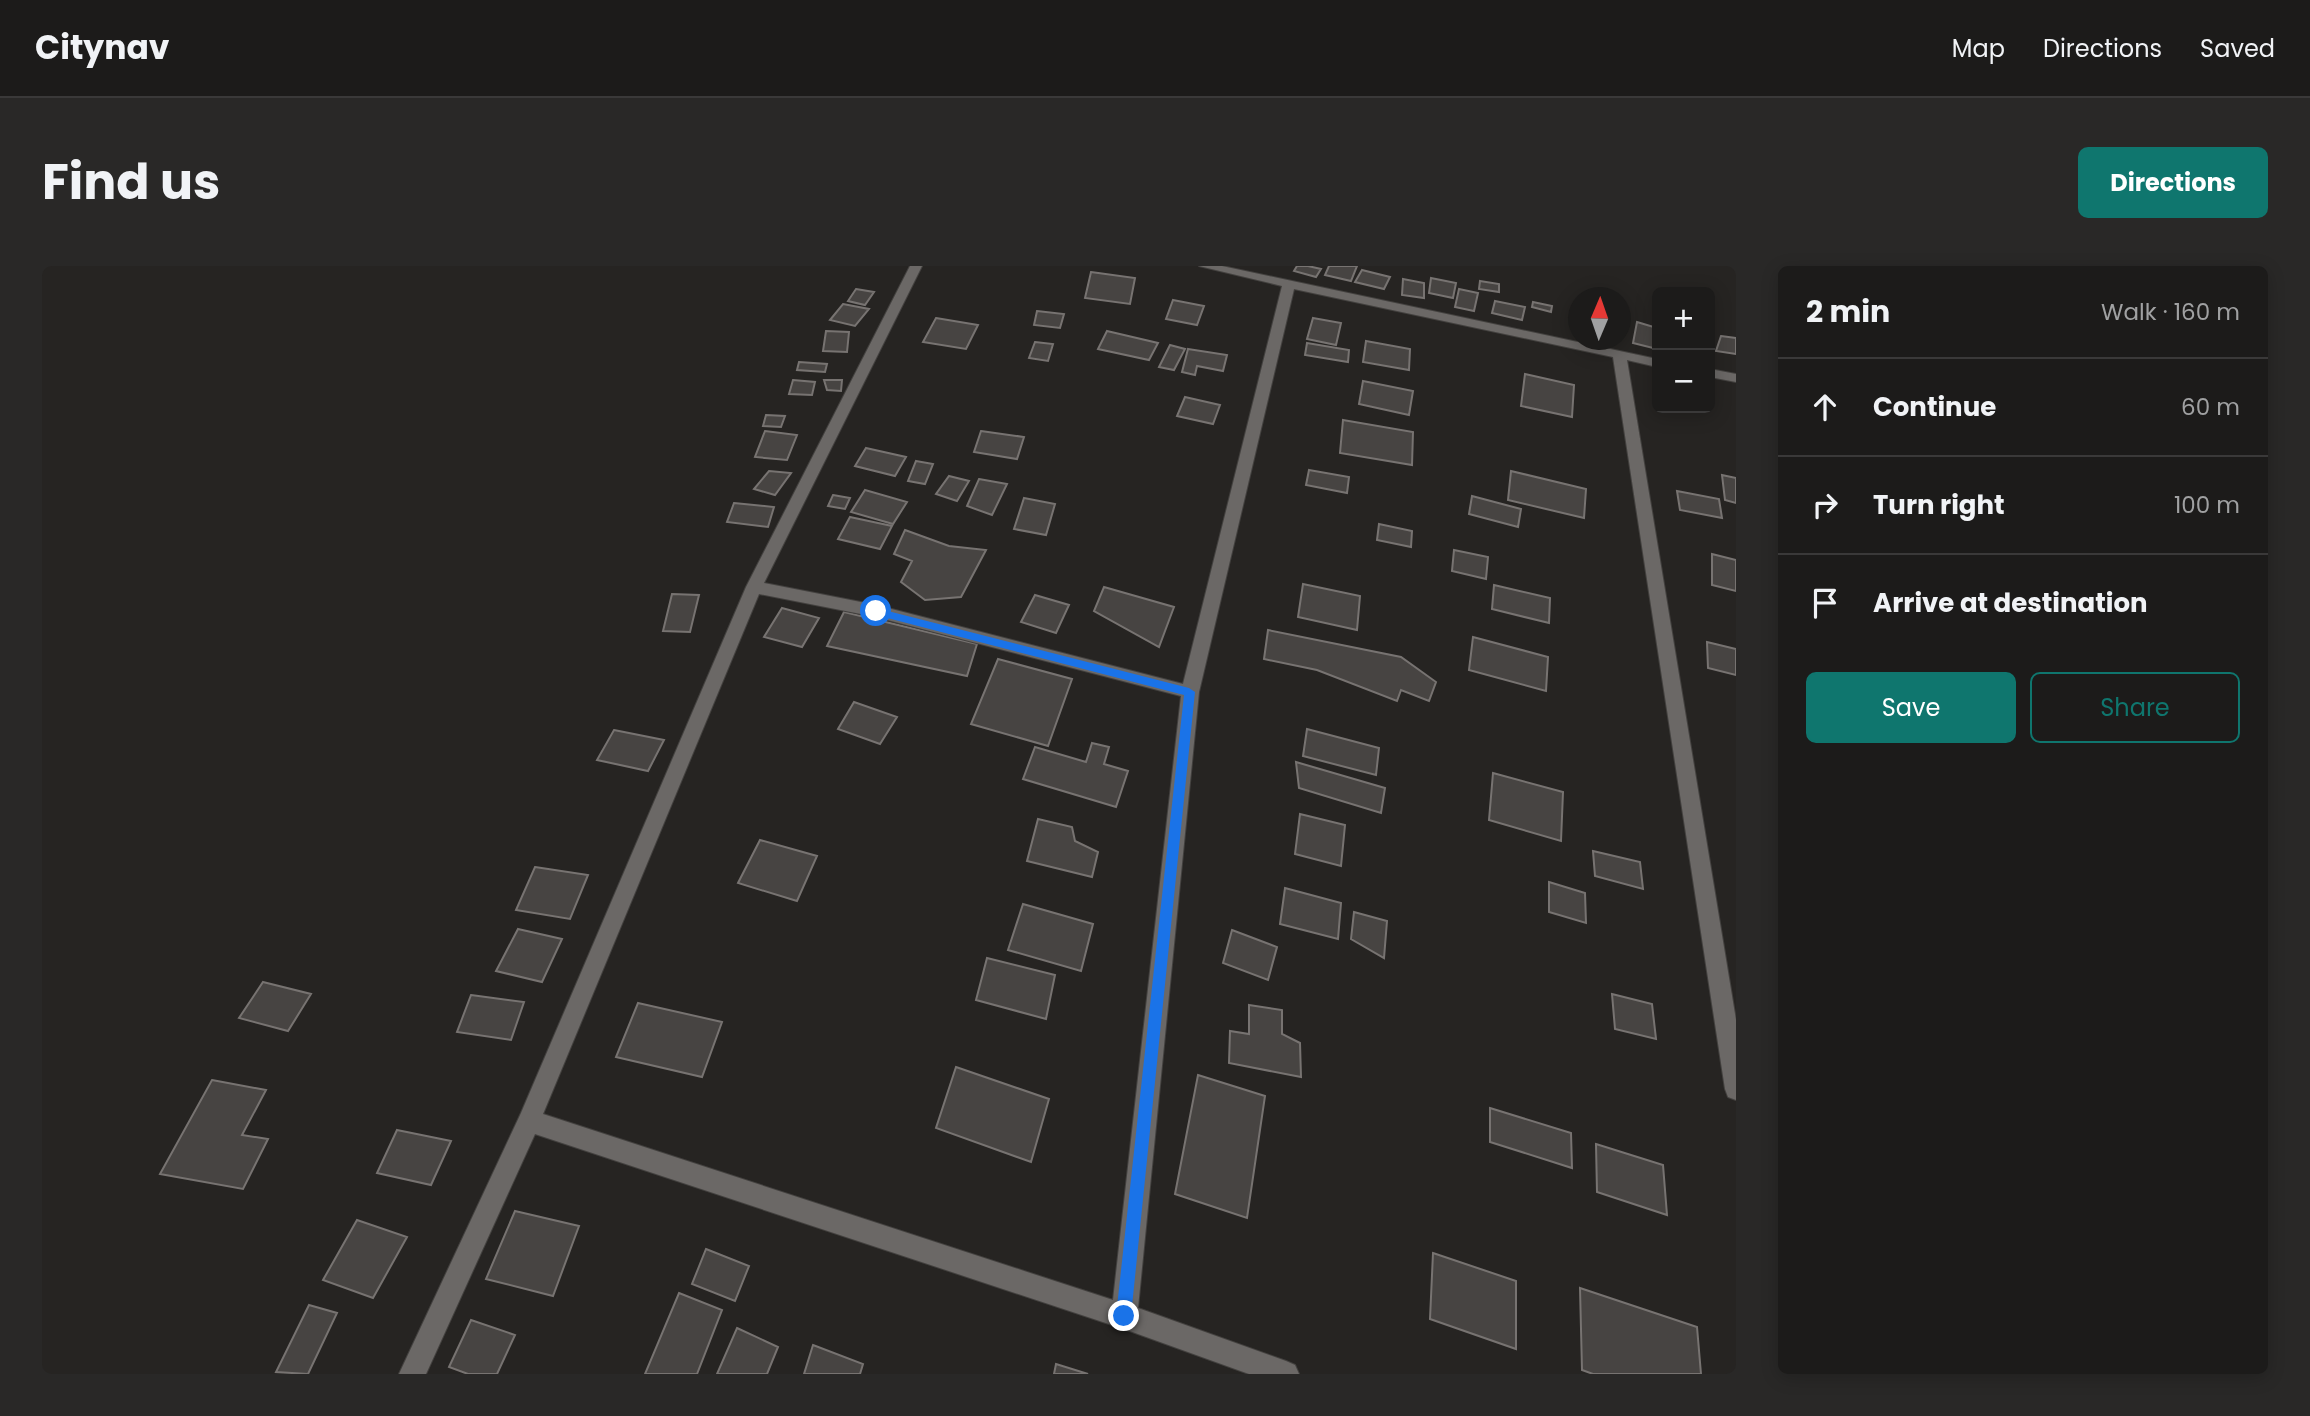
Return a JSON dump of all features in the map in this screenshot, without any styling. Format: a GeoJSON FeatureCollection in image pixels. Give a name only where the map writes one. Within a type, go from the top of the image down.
{"type":"FeatureCollection","features":[{"type":"Feature","properties":{"kind":"street"},"geometry":{"type":"LineString","coordinates":[[412,1374],[530,1121],[754,587],[916,266]]}},
{"type":"Feature","properties":{"kind":"street"},"geometry":{"type":"LineString","coordinates":[[1205,266],[1652,362]]}},
{"type":"Feature","properties":{"kind":"street"},"geometry":{"type":"LineString","coordinates":[[1124,1316],[1189,692],[1289,284]]}},
{"type":"Feature","properties":{"kind":"street"},"geometry":{"type":"LineString","coordinates":[[1619,355],[1736,1088]]}},
{"type":"Feature","properties":{"kind":"street"},"geometry":{"type":"LineString","coordinates":[[1715,374],[1736,378]]}},
{"type":"Feature","properties":{"kind":"street"},"geometry":{"type":"LineString","coordinates":[[754,587],[876,611],[1189,692]]}},
{"type":"Feature","properties":{"kind":"street"},"geometry":{"type":"LineString","coordinates":[[530,1121],[1124,1316],[1286,1374]]}},
{"type":"Feature","properties":{"kind":"building"},"geometry":{"type":"Polygon","coordinates":[[[1297,266],[1321,269],[1316,277],[1294,271],[1297,266]]]}},
{"type":"Feature","properties":{"kind":"building"},"geometry":{"type":"Polygon","coordinates":[[[1329,266],[1357,266],[1351,281],[1325,275],[1329,266]]]}},
{"type":"Feature","properties":{"kind":"building"},"geometry":{"type":"Polygon","coordinates":[[[1362,270],[1390,277],[1384,289],[1355,282],[1362,270]]]}},
{"type":"Feature","properties":{"kind":"building"},"geometry":{"type":"Polygon","coordinates":[[[1091,272],[1135,278],[1130,304],[1085,298],[1091,272]]]}},
{"type":"Feature","properties":{"kind":"building"},"geometry":{"type":"Polygon","coordinates":[[[1431,278],[1456,283],[1453,298],[1429,293],[1431,278]]]}},
{"type":"Feature","properties":{"kind":"building"},"geometry":{"type":"Polygon","coordinates":[[[1403,279],[1424,283],[1424,298],[1402,295],[1403,279]]]}},
{"type":"Feature","properties":{"kind":"building"},"geometry":{"type":"Polygon","coordinates":[[[1480,281],[1499,284],[1499,292],[1479,289],[1480,281]]]}},
{"type":"Feature","properties":{"kind":"building"},"geometry":{"type":"Polygon","coordinates":[[[856,289],[874,292],[865,305],[848,301],[856,289]]]}},
{"type":"Feature","properties":{"kind":"building"},"geometry":{"type":"Polygon","coordinates":[[[1459,289],[1478,293],[1474,311],[1455,307],[1459,289]]]}},
{"type":"Feature","properties":{"kind":"building"},"geometry":{"type":"Polygon","coordinates":[[[1173,300],[1204,306],[1197,325],[1166,319],[1173,300]]]}},
{"type":"Feature","properties":{"kind":"building"},"geometry":{"type":"Polygon","coordinates":[[[1495,301],[1525,307],[1522,320],[1492,313],[1495,301]]]}},
{"type":"Feature","properties":{"kind":"building"},"geometry":{"type":"Polygon","coordinates":[[[1533,302],[1552,306],[1551,312],[1532,307],[1533,302]]]}},
{"type":"Feature","properties":{"kind":"building"},"geometry":{"type":"Polygon","coordinates":[[[843,304],[869,309],[855,326],[830,320],[843,304]]]}},
{"type":"Feature","properties":{"kind":"building"},"geometry":{"type":"Polygon","coordinates":[[[1037,311],[1064,314],[1060,328],[1034,325],[1037,311]]]}},
{"type":"Feature","properties":{"kind":"building"},"geometry":{"type":"Polygon","coordinates":[[[936,318],[978,325],[966,349],[923,342],[936,318]]]}},
{"type":"Feature","properties":{"kind":"building"},"geometry":{"type":"Polygon","coordinates":[[[1313,318],[1341,323],[1336,345],[1307,339],[1313,318]]]}},
{"type":"Feature","properties":{"kind":"building"},"geometry":{"type":"Polygon","coordinates":[[[1637,322],[1652,326],[1652,348],[1633,343],[1637,322]]]}},
{"type":"Feature","properties":{"kind":"building"},"geometry":{"type":"Polygon","coordinates":[[[826,331],[849,332],[847,352],[823,351],[826,331]]]}},
{"type":"Feature","properties":{"kind":"building"},"geometry":{"type":"Polygon","coordinates":[[[1107,331],[1158,343],[1149,360],[1098,349],[1107,331]]]}},
{"type":"Feature","properties":{"kind":"building"},"geometry":{"type":"Polygon","coordinates":[[[1721,336],[1736,338],[1736,354],[1716,351],[1721,336]]]}},
{"type":"Feature","properties":{"kind":"building"},"geometry":{"type":"Polygon","coordinates":[[[1366,341],[1410,349],[1409,370],[1363,362],[1366,341]]]}},
{"type":"Feature","properties":{"kind":"building"},"geometry":{"type":"Polygon","coordinates":[[[1035,342],[1053,344],[1048,361],[1029,358],[1035,342]]]}},
{"type":"Feature","properties":{"kind":"building"},"geometry":{"type":"Polygon","coordinates":[[[1307,343],[1349,350],[1348,362],[1305,355],[1307,343]]]}},
{"type":"Feature","properties":{"kind":"building"},"geometry":{"type":"Polygon","coordinates":[[[1170,345],[1185,349],[1174,370],[1159,367],[1170,345]]]}},
{"type":"Feature","properties":{"kind":"building"},"geometry":{"type":"Polygon","coordinates":[[[1188,349],[1227,355],[1223,371],[1197,366],[1195,375],[1182,372],[1188,349]]]}},
{"type":"Feature","properties":{"kind":"building"},"geometry":{"type":"Polygon","coordinates":[[[799,362],[827,364],[825,372],[797,370],[799,362]]]}},
{"type":"Feature","properties":{"kind":"building"},"geometry":{"type":"Polygon","coordinates":[[[1525,374],[1574,385],[1572,417],[1521,406],[1525,374]]]}},
{"type":"Feature","properties":{"kind":"building"},"geometry":{"type":"Polygon","coordinates":[[[793,380],[815,382],[812,395],[789,394],[793,380]]]}},
{"type":"Feature","properties":{"kind":"building"},"geometry":{"type":"Polygon","coordinates":[[[824,380],[842,380],[841,391],[827,390],[824,380]]]}},
{"type":"Feature","properties":{"kind":"building"},"geometry":{"type":"Polygon","coordinates":[[[1363,381],[1413,391],[1409,415],[1359,404],[1363,381]]]}},
{"type":"Feature","properties":{"kind":"building"},"geometry":{"type":"Polygon","coordinates":[[[1185,397],[1220,405],[1213,424],[1177,416],[1185,397]]]}},
{"type":"Feature","properties":{"kind":"building"},"geometry":{"type":"Polygon","coordinates":[[[766,415],[785,416],[781,427],[763,426],[766,415]]]}},
{"type":"Feature","properties":{"kind":"building"},"geometry":{"type":"Polygon","coordinates":[[[1343,420],[1413,432],[1412,465],[1340,453],[1343,420]]]}},
{"type":"Feature","properties":{"kind":"building"},"geometry":{"type":"Polygon","coordinates":[[[765,431],[797,435],[787,460],[755,457],[765,431]]]}},
{"type":"Feature","properties":{"kind":"building"},"geometry":{"type":"Polygon","coordinates":[[[981,431],[1024,437],[1017,459],[974,452],[981,431]]]}},
{"type":"Feature","properties":{"kind":"building"},"geometry":{"type":"Polygon","coordinates":[[[866,448],[906,457],[895,476],[855,466],[866,448]]]}},
{"type":"Feature","properties":{"kind":"building"},"geometry":{"type":"Polygon","coordinates":[[[916,461],[933,464],[925,484],[908,481],[916,461]]]}},
{"type":"Feature","properties":{"kind":"building"},"geometry":{"type":"Polygon","coordinates":[[[1309,470],[1349,477],[1347,493],[1306,485],[1309,470]]]}},
{"type":"Feature","properties":{"kind":"building"},"geometry":{"type":"Polygon","coordinates":[[[769,471],[791,473],[775,495],[754,489],[769,471]]]}},
{"type":"Feature","properties":{"kind":"building"},"geometry":{"type":"Polygon","coordinates":[[[1511,471],[1586,489],[1584,518],[1508,500],[1511,471]]]}},
{"type":"Feature","properties":{"kind":"building"},"geometry":{"type":"Polygon","coordinates":[[[1722,475],[1736,478],[1736,503],[1725,500],[1722,475]]]}},
{"type":"Feature","properties":{"kind":"building"},"geometry":{"type":"Polygon","coordinates":[[[949,476],[969,481],[957,501],[936,494],[949,476]]]}},
{"type":"Feature","properties":{"kind":"building"},"geometry":{"type":"Polygon","coordinates":[[[979,479],[1007,484],[992,515],[967,506],[979,479]]]}},
{"type":"Feature","properties":{"kind":"building"},"geometry":{"type":"Polygon","coordinates":[[[865,490],[907,502],[893,524],[851,512],[865,490]]]}},
{"type":"Feature","properties":{"kind":"building"},"geometry":{"type":"Polygon","coordinates":[[[1677,491],[1719,499],[1722,518],[1680,510],[1677,491]]]}},
{"type":"Feature","properties":{"kind":"building"},"geometry":{"type":"Polygon","coordinates":[[[833,495],[850,498],[845,509],[828,506],[833,495]]]}},
{"type":"Feature","properties":{"kind":"building"},"geometry":{"type":"Polygon","coordinates":[[[1472,496],[1521,509],[1518,527],[1469,514],[1472,496]]]}},
{"type":"Feature","properties":{"kind":"building"},"geometry":{"type":"Polygon","coordinates":[[[1024,498],[1055,504],[1046,535],[1014,529],[1024,498]]]}},
{"type":"Feature","properties":{"kind":"building"},"geometry":{"type":"Polygon","coordinates":[[[734,503],[774,507],[768,527],[727,522],[734,503]]]}},
{"type":"Feature","properties":{"kind":"building"},"geometry":{"type":"Polygon","coordinates":[[[850,517],[892,526],[880,549],[838,539],[850,517]]]}},
{"type":"Feature","properties":{"kind":"building"},"geometry":{"type":"Polygon","coordinates":[[[1379,524],[1412,531],[1411,547],[1377,540],[1379,524]]]}},
{"type":"Feature","properties":{"kind":"building"},"geometry":{"type":"Polygon","coordinates":[[[905,530],[949,546],[986,550],[961,597],[925,600],[901,582],[912,561],[894,554],[905,530]]]}},
{"type":"Feature","properties":{"kind":"building"},"geometry":{"type":"Polygon","coordinates":[[[1454,550],[1488,557],[1486,579],[1452,571],[1454,550]]]}},
{"type":"Feature","properties":{"kind":"building"},"geometry":{"type":"Polygon","coordinates":[[[1712,554],[1736,560],[1736,591],[1712,585],[1712,554]]]}},
{"type":"Feature","properties":{"kind":"building"},"geometry":{"type":"Polygon","coordinates":[[[1303,584],[1360,596],[1357,630],[1298,617],[1303,584]]]}},
{"type":"Feature","properties":{"kind":"building"},"geometry":{"type":"Polygon","coordinates":[[[1494,585],[1550,598],[1549,623],[1492,609],[1494,585]]]}},
{"type":"Feature","properties":{"kind":"building"},"geometry":{"type":"Polygon","coordinates":[[[1104,587],[1174,607],[1159,647],[1094,611],[1104,587]]]}},
{"type":"Feature","properties":{"kind":"building"},"geometry":{"type":"Polygon","coordinates":[[[672,594],[699,595],[690,632],[663,631],[672,594]]]}},
{"type":"Feature","properties":{"kind":"building"},"geometry":{"type":"Polygon","coordinates":[[[1035,595],[1069,605],[1056,633],[1021,622],[1035,595]]]}},
{"type":"Feature","properties":{"kind":"building"},"geometry":{"type":"Polygon","coordinates":[[[782,608],[819,618],[802,647],[764,637],[782,608]]]}},
{"type":"Feature","properties":{"kind":"building"},"geometry":{"type":"Polygon","coordinates":[[[844,612],[977,644],[967,676],[827,646],[844,612]]]}},
{"type":"Feature","properties":{"kind":"building"},"geometry":{"type":"Polygon","coordinates":[[[1268,630],[1401,657],[1436,682],[1429,701],[1401,690],[1397,701],[1317,670],[1264,659],[1268,630]]]}},
{"type":"Feature","properties":{"kind":"building"},"geometry":{"type":"Polygon","coordinates":[[[1473,637],[1548,657],[1546,691],[1469,670],[1473,637]]]}},
{"type":"Feature","properties":{"kind":"building"},"geometry":{"type":"Polygon","coordinates":[[[1707,642],[1736,649],[1736,675],[1708,668],[1707,642]]]}},
{"type":"Feature","properties":{"kind":"building"},"geometry":{"type":"Polygon","coordinates":[[[998,659],[1072,679],[1048,746],[971,724],[998,659]]]}},
{"type":"Feature","properties":{"kind":"building"},"geometry":{"type":"Polygon","coordinates":[[[854,702],[897,717],[880,744],[838,729],[854,702]]]}},
{"type":"Feature","properties":{"kind":"building"},"geometry":{"type":"Polygon","coordinates":[[[1307,729],[1379,748],[1376,775],[1303,756],[1307,729]]]}},
{"type":"Feature","properties":{"kind":"building"},"geometry":{"type":"Polygon","coordinates":[[[614,730],[664,740],[648,771],[597,760],[614,730]]]}},
{"type":"Feature","properties":{"kind":"building"},"geometry":{"type":"Polygon","coordinates":[[[1092,743],[1109,747],[1104,764],[1128,771],[1116,807],[1023,779],[1035,747],[1086,762],[1092,743]]]}},
{"type":"Feature","properties":{"kind":"building"},"geometry":{"type":"Polygon","coordinates":[[[1296,762],[1385,788],[1381,813],[1299,788],[1296,762]]]}},
{"type":"Feature","properties":{"kind":"building"},"geometry":{"type":"Polygon","coordinates":[[[1493,773],[1563,792],[1561,841],[1489,820],[1493,773]]]}},
{"type":"Feature","properties":{"kind":"building"},"geometry":{"type":"Polygon","coordinates":[[[1300,814],[1345,825],[1341,866],[1295,854],[1300,814]]]}},
{"type":"Feature","properties":{"kind":"building"},"geometry":{"type":"Polygon","coordinates":[[[1038,819],[1072,827],[1075,841],[1098,852],[1092,877],[1027,861],[1038,819]]]}},
{"type":"Feature","properties":{"kind":"building"},"geometry":{"type":"Polygon","coordinates":[[[760,840],[817,856],[797,901],[738,883],[760,840]]]}},
{"type":"Feature","properties":{"kind":"building"},"geometry":{"type":"Polygon","coordinates":[[[1593,851],[1640,862],[1643,889],[1595,876],[1593,851]]]}},
{"type":"Feature","properties":{"kind":"building"},"geometry":{"type":"Polygon","coordinates":[[[535,867],[588,875],[570,919],[516,910],[535,867]]]}},
{"type":"Feature","properties":{"kind":"building"},"geometry":{"type":"Polygon","coordinates":[[[1549,882],[1585,893],[1586,923],[1549,912],[1549,882]]]}},
{"type":"Feature","properties":{"kind":"building"},"geometry":{"type":"Polygon","coordinates":[[[1285,888],[1341,903],[1338,939],[1280,924],[1285,888]]]}},
{"type":"Feature","properties":{"kind":"building"},"geometry":{"type":"Polygon","coordinates":[[[1023,904],[1093,924],[1081,971],[1008,950],[1023,904]]]}},
{"type":"Feature","properties":{"kind":"building"},"geometry":{"type":"Polygon","coordinates":[[[1354,912],[1387,921],[1384,958],[1351,939],[1354,912]]]}},
{"type":"Feature","properties":{"kind":"building"},"geometry":{"type":"Polygon","coordinates":[[[518,929],[562,939],[542,982],[496,971],[518,929]]]}},
{"type":"Feature","properties":{"kind":"building"},"geometry":{"type":"Polygon","coordinates":[[[1232,930],[1277,947],[1268,980],[1223,963],[1232,930]]]}},
{"type":"Feature","properties":{"kind":"building"},"geometry":{"type":"Polygon","coordinates":[[[987,958],[1055,975],[1046,1019],[976,1000],[987,958]]]}},
{"type":"Feature","properties":{"kind":"building"},"geometry":{"type":"Polygon","coordinates":[[[263,982],[311,994],[288,1031],[239,1018],[263,982]]]}},
{"type":"Feature","properties":{"kind":"building"},"geometry":{"type":"Polygon","coordinates":[[[1612,994],[1652,1004],[1656,1039],[1615,1029],[1612,994]]]}},
{"type":"Feature","properties":{"kind":"building"},"geometry":{"type":"Polygon","coordinates":[[[471,995],[524,1002],[511,1040],[457,1032],[471,995]]]}},
{"type":"Feature","properties":{"kind":"building"},"geometry":{"type":"Polygon","coordinates":[[[638,1003],[722,1022],[702,1077],[616,1057],[638,1003]]]}},
{"type":"Feature","properties":{"kind":"building"},"geometry":{"type":"Polygon","coordinates":[[[1249,1005],[1282,1010],[1282,1034],[1300,1043],[1301,1077],[1229,1063],[1230,1031],[1249,1034],[1249,1005]]]}},
{"type":"Feature","properties":{"kind":"building"},"geometry":{"type":"Polygon","coordinates":[[[956,1067],[1049,1099],[1031,1162],[936,1128],[956,1067]]]}},
{"type":"Feature","properties":{"kind":"building"},"geometry":{"type":"Polygon","coordinates":[[[1198,1075],[1265,1096],[1247,1218],[1175,1194],[1198,1075]]]}},
{"type":"Feature","properties":{"kind":"building"},"geometry":{"type":"Polygon","coordinates":[[[212,1080],[266,1090],[242,1135],[268,1139],[243,1189],[160,1174],[212,1080]]]}},
{"type":"Feature","properties":{"kind":"building"},"geometry":{"type":"Polygon","coordinates":[[[1490,1108],[1571,1133],[1572,1168],[1490,1142],[1490,1108]]]}},
{"type":"Feature","properties":{"kind":"building"},"geometry":{"type":"Polygon","coordinates":[[[397,1130],[451,1141],[431,1185],[377,1173],[397,1130]]]}},
{"type":"Feature","properties":{"kind":"building"},"geometry":{"type":"Polygon","coordinates":[[[1596,1144],[1663,1165],[1667,1215],[1597,1192],[1596,1144]]]}},
{"type":"Feature","properties":{"kind":"building"},"geometry":{"type":"Polygon","coordinates":[[[515,1211],[579,1226],[553,1296],[486,1279],[515,1211]]]}},
{"type":"Feature","properties":{"kind":"building"},"geometry":{"type":"Polygon","coordinates":[[[357,1220],[407,1237],[373,1298],[323,1280],[357,1220]]]}},
{"type":"Feature","properties":{"kind":"building"},"geometry":{"type":"Polygon","coordinates":[[[706,1249],[749,1266],[735,1301],[692,1284],[706,1249]]]}},
{"type":"Feature","properties":{"kind":"building"},"geometry":{"type":"Polygon","coordinates":[[[1433,1253],[1516,1281],[1516,1349],[1430,1319],[1433,1253]]]}},
{"type":"Feature","properties":{"kind":"building"},"geometry":{"type":"Polygon","coordinates":[[[1580,1288],[1697,1327],[1701,1374],[1593,1374],[1582,1370],[1580,1288]]]}},
{"type":"Feature","properties":{"kind":"building"},"geometry":{"type":"Polygon","coordinates":[[[679,1293],[722,1310],[697,1374],[645,1374],[679,1293]]]}},
{"type":"Feature","properties":{"kind":"building"},"geometry":{"type":"Polygon","coordinates":[[[309,1305],[337,1313],[308,1374],[276,1372],[309,1305]]]}},
{"type":"Feature","properties":{"kind":"building"},"geometry":{"type":"Polygon","coordinates":[[[471,1320],[515,1335],[497,1374],[468,1374],[449,1367],[471,1320]]]}},
{"type":"Feature","properties":{"kind":"building"},"geometry":{"type":"Polygon","coordinates":[[[737,1328],[778,1347],[767,1374],[717,1374],[737,1328]]]}},
{"type":"Feature","properties":{"kind":"building"},"geometry":{"type":"Polygon","coordinates":[[[813,1345],[863,1364],[860,1374],[804,1374],[813,1345]]]}},
{"type":"Feature","properties":{"kind":"building"},"geometry":{"type":"Polygon","coordinates":[[[1056,1364],[1088,1374],[1054,1374],[1056,1364]]]}},
{"type":"Feature","properties":{"kind":"route"},"geometry":{"type":"LineString","coordinates":[[876,611],[1189,692],[1124,1316]]}}]}
